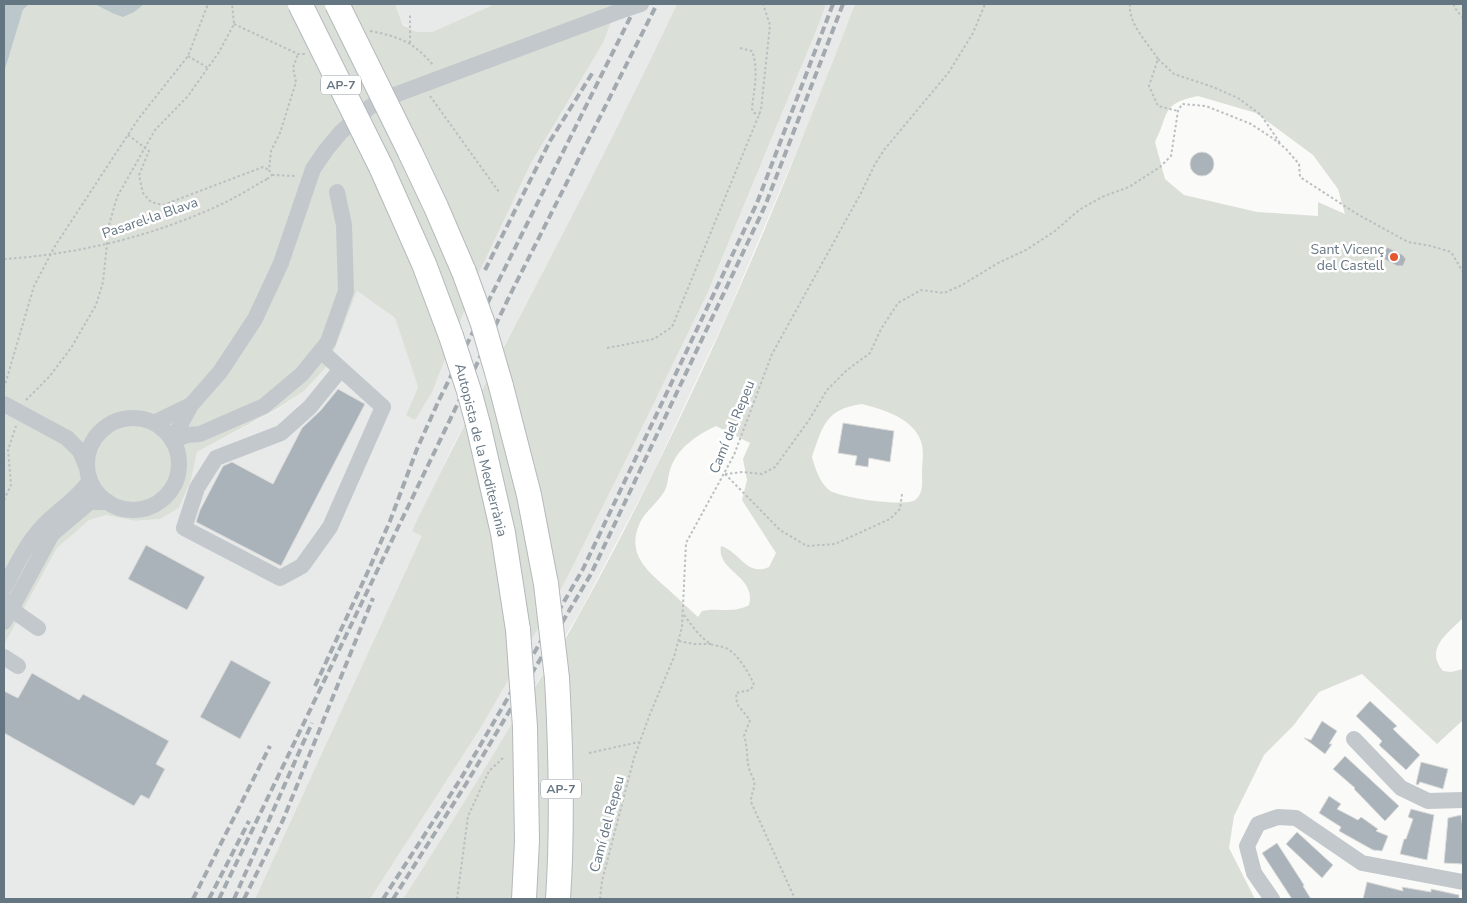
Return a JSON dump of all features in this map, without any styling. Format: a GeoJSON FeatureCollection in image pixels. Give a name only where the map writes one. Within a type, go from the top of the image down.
{"type":"FeatureCollection","features":[{"type":"Feature","properties":{"kind":"highway","name":"Autopista de la Mediterrània"},"geometry":{"type":"LineString","coordinates":[[300,4],[381,167],[424,264],[469,391],[478,424],[503,533],[518,630],[525,727],[527,841],[524,899]]}},
{"type":"Feature","properties":{"kind":"highway","name":"AP-7"},"geometry":{"type":"LineString","coordinates":[[337,4],[410,152],[464,272],[501,386],[529,495],[546,584],[557,678],[561,795],[561,857],[558,899]]}},
{"type":"Feature","properties":{"kind":"highway"},"geometry":{"type":"LineString","coordinates":[[514,899],[527,841]]}},
{"type":"Feature","properties":{"kind":"street"},"geometry":{"type":"LineString","coordinates":[[174,446],[191,404],[220,372],[255,319],[281,263],[311,176],[326,150],[357,118],[384,99],[421,84],[642,4]]}},
{"type":"Feature","properties":{"kind":"street"},"geometry":{"type":"LineString","coordinates":[[174,446],[192,445],[200,434],[264,406],[302,374],[328,342],[346,291],[344,225],[337,192]]}},
{"type":"Feature","properties":{"kind":"street"},"geometry":{"type":"LineString","coordinates":[[321,351],[341,369],[383,407],[330,527],[302,566],[280,578],[184,528],[197,488],[216,458],[281,432],[310,407],[341,369]]}},
{"type":"Feature","properties":{"kind":"street"},"geometry":{"type":"LineString","coordinates":[[4,404],[67,438],[80,451],[89,474],[100,496],[116,506],[133,510],[158,502],[170,490],[177,474],[174,446],[167,433],[154,423],[136,418],[117,421],[101,430],[95,437],[88,452],[89,474],[84,488],[44,524],[29,541],[6,585],[12,590],[8,595],[5,605],[7,616]]}},
{"type":"Feature","properties":{"kind":"street"},"geometry":{"type":"LineString","coordinates":[[154,423],[191,404]]}},
{"type":"Feature","properties":{"kind":"street"},"geometry":{"type":"LineString","coordinates":[[67,438],[85,439],[95,437]]}},
{"type":"Feature","properties":{"kind":"street"},"geometry":{"type":"LineString","coordinates":[[7,616],[52,534],[90,502],[108,502]]}},
{"type":"Feature","properties":{"kind":"street"},"geometry":{"type":"LineString","coordinates":[[7,616],[38,628]]}},
{"type":"Feature","properties":{"kind":"street"},"geometry":{"type":"LineString","coordinates":[[4,656],[18,666]]}},
{"type":"Feature","properties":{"kind":"street"},"geometry":{"type":"LineString","coordinates":[[1354,739],[1401,788],[1428,801],[1463,800]]}},
{"type":"Feature","properties":{"kind":"street"},"geometry":{"type":"LineString","coordinates":[[1272,899],[1254,873],[1246,846],[1258,824],[1278,817],[1296,818],[1362,863],[1463,882]]}},
{"type":"Feature","properties":{"kind":"path"},"geometry":{"type":"LineString","coordinates":[[4,388],[34,286],[55,246],[128,135],[188,56],[208,4]]}},
{"type":"Feature","properties":{"kind":"path"},"geometry":{"type":"LineString","coordinates":[[26,401],[50,377],[71,348],[96,305],[103,282],[109,225],[117,197],[155,130],[188,96],[219,52],[234,24],[232,4]]}},
{"type":"Feature","properties":{"kind":"path"},"geometry":{"type":"LineString","coordinates":[[607,348],[654,339],[672,327],[760,114],[770,25],[762,4]]}},
{"type":"Feature","properties":{"kind":"path","name":"Camí del Repeu"},"geometry":{"type":"LineString","coordinates":[[600,899],[602,881],[639,742],[674,657],[678,641],[683,614],[686,543],[734,455],[772,354],[861,193],[874,164],[949,72],[973,34],[985,4]]}},
{"type":"Feature","properties":{"kind":"path"},"geometry":{"type":"LineString","coordinates":[[1130,4],[1135,28],[1144,37],[1158,59],[1174,74],[1213,87],[1238,98],[1261,115],[1298,164],[1300,177],[1357,214],[1408,242],[1451,252],[1463,272]]}},
{"type":"Feature","properties":{"kind":"path"},"geometry":{"type":"LineString","coordinates":[[1454,4],[1454,7],[1463,18]]}},
{"type":"Feature","properties":{"kind":"path"},"geometry":{"type":"LineString","coordinates":[[410,15],[410,43]]}},
{"type":"Feature","properties":{"kind":"path"},"geometry":{"type":"LineString","coordinates":[[234,24],[298,54],[293,68],[296,82],[280,133],[271,151],[269,170]]}},
{"type":"Feature","properties":{"kind":"path"},"geometry":{"type":"LineString","coordinates":[[740,48],[752,50],[757,66],[752,109],[754,113],[760,114]]}},
{"type":"Feature","properties":{"kind":"path"},"geometry":{"type":"LineString","coordinates":[[188,56],[208,68]]}},
{"type":"Feature","properties":{"kind":"path"},"geometry":{"type":"LineString","coordinates":[[1158,59],[1149,86],[1158,106],[1178,111]]}},
{"type":"Feature","properties":{"kind":"path"},"geometry":{"type":"LineString","coordinates":[[421,84],[452,124],[499,192]]}},
{"type":"Feature","properties":{"kind":"path"},"geometry":{"type":"LineString","coordinates":[[725,474],[743,472],[762,474],[775,467],[809,420],[827,390],[846,370],[870,353],[881,329],[898,303],[921,290],[944,293],[962,285],[998,263],[1026,250],[1055,231],[1079,210],[1102,197],[1129,187],[1160,167],[1171,156],[1178,111],[1182,104],[1206,106],[1251,124],[1283,146]]}},
{"type":"Feature","properties":{"kind":"path"},"geometry":{"type":"LineString","coordinates":[[128,135],[150,151],[139,175],[143,192],[151,202],[163,204],[263,167],[269,170],[272,175],[311,176]]}},
{"type":"Feature","properties":{"kind":"path","name":"Pasarel·la Blava"},"geometry":{"type":"LineString","coordinates":[[4,259],[38,257],[86,250],[133,238],[180,222],[224,202],[272,175]]}},
{"type":"Feature","properties":{"kind":"path"},"geometry":{"type":"LineString","coordinates":[[4,500],[11,485],[8,450],[17,423]]}},
{"type":"Feature","properties":{"kind":"path"},"geometry":{"type":"LineString","coordinates":[[725,474],[780,530],[807,546],[835,544],[890,519],[900,509],[902,494]]}},
{"type":"Feature","properties":{"kind":"path"},"geometry":{"type":"LineString","coordinates":[[683,614],[711,644]]}},
{"type":"Feature","properties":{"kind":"path"},"geometry":{"type":"LineString","coordinates":[[678,641],[694,644],[711,644],[727,648],[743,665],[750,676],[754,685],[750,690],[736,693],[737,704],[750,720],[744,736],[747,745],[749,770],[754,779],[750,802],[795,899]]}},
{"type":"Feature","properties":{"kind":"path"},"geometry":{"type":"LineString","coordinates":[[589,752],[639,742]]}},
{"type":"Feature","properties":{"kind":"path"},"geometry":{"type":"LineString","coordinates":[[457,899],[468,816],[489,771],[503,758]]}},
{"type":"Feature","properties":{"kind":"shaded area"},"geometry":{"type":"Polygon","coordinates":[[[4,4],[29,4],[23,10],[4,73],[4,4]]]}},
{"type":"Feature","properties":{"kind":"shaded area"},"geometry":{"type":"Polygon","coordinates":[[[29,4],[94,4],[112,13],[144,4],[395,4],[403,25],[417,32],[432,32],[495,4],[618,4],[603,43],[531,163],[479,273],[432,392],[415,420],[406,415],[418,387],[395,318],[357,291],[329,364],[304,391],[277,409],[197,452],[191,480],[179,508],[160,519],[135,521],[106,515],[89,520],[57,548],[4,645],[4,73],[23,10],[29,4]]]}},
{"type":"Feature","properties":{"kind":"shaded area"},"geometry":{"type":"Polygon","coordinates":[[[94,4],[144,4],[134,12],[123,17],[94,4]]]}},
{"type":"Feature","properties":{"kind":"shaded area"},"geometry":{"type":"Polygon","coordinates":[[[395,4],[495,4],[432,32],[417,32],[403,24],[395,4]]]}},
{"type":"Feature","properties":{"kind":"shaded area"},"geometry":{"type":"Polygon","coordinates":[[[618,4],[677,4],[646,71],[453,446],[413,531],[423,536],[255,899],[4,899],[4,645],[57,548],[89,519],[106,515],[135,521],[160,519],[179,508],[191,480],[197,452],[278,409],[304,391],[329,364],[357,291],[395,318],[418,387],[406,415],[479,273],[531,163],[603,43],[618,4]]]}},
{"type":"Feature","properties":{"kind":"shaded area"},"geometry":{"type":"Polygon","coordinates":[[[677,4],[826,4],[708,292],[566,580],[480,729],[370,899],[255,899],[422,536],[412,531],[613,137],[677,4]]]}},
{"type":"Feature","properties":{"kind":"shaded area"},"geometry":{"type":"Polygon","coordinates":[[[826,4],[855,4],[813,113],[726,317],[652,475],[580,612],[444,837],[403,899],[370,899],[480,729],[566,580],[708,292],[826,4]]]}},
{"type":"Feature","properties":{"kind":"shaded area"},"geometry":{"type":"Polygon","coordinates":[[[855,4],[1463,4],[1463,618],[1440,642],[1436,656],[1443,671],[1451,672],[1463,669],[1463,720],[1437,744],[1362,674],[1319,692],[1293,726],[1264,755],[1234,816],[1229,848],[1255,899],[403,899],[565,638],[620,538],[694,388],[762,236],[855,4]],[[1198,96],[1177,102],[1172,106],[1165,117],[1155,142],[1165,179],[1184,195],[1257,212],[1318,216],[1318,202],[1345,214],[1338,189],[1313,155],[1256,113],[1198,96]],[[862,404],[850,406],[833,415],[823,427],[812,457],[820,479],[829,490],[858,499],[899,503],[915,500],[920,494],[922,483],[923,452],[919,436],[906,422],[890,413],[862,404]],[[716,426],[695,438],[677,455],[670,470],[666,488],[641,520],[636,536],[638,555],[642,563],[698,617],[702,611],[731,610],[749,605],[750,595],[747,587],[724,562],[721,555],[721,546],[755,569],[769,567],[776,553],[742,500],[747,480],[743,459],[750,443],[716,426]]]}},
{"type":"Feature","properties":{"kind":"building"},"geometry":{"type":"Polygon","coordinates":[[[1202,152],[1211,155],[1214,164],[1211,173],[1202,176],[1193,173],[1190,164],[1193,155],[1202,152]]]}},
{"type":"Feature","properties":{"kind":"building","name":"Sant Vicenç del Castell"},"geometry":{"type":"Polygon","coordinates":[[[1387,247],[1403,255],[1406,259],[1403,266],[1397,266],[1382,258],[1387,247]]]}},
{"type":"Feature","properties":{"kind":"building"},"geometry":{"type":"Polygon","coordinates":[[[338,389],[365,404],[281,566],[196,522],[200,510],[223,466],[232,462],[273,484],[302,428],[321,410],[338,389]]]}},
{"type":"Feature","properties":{"kind":"building"},"geometry":{"type":"Polygon","coordinates":[[[843,423],[894,431],[890,462],[869,458],[868,467],[855,465],[857,456],[838,453],[843,423]]]}},
{"type":"Feature","properties":{"kind":"building"},"geometry":{"type":"Polygon","coordinates":[[[146,545],[205,577],[187,610],[128,579],[146,545]]]}},
{"type":"Feature","properties":{"kind":"building"},"geometry":{"type":"Polygon","coordinates":[[[231,660],[271,682],[240,739],[200,717],[231,660]]]}},
{"type":"Feature","properties":{"kind":"building"},"geometry":{"type":"Polygon","coordinates":[[[32,673],[79,700],[83,694],[169,741],[156,764],[165,769],[149,799],[141,795],[134,806],[4,733],[4,691],[18,698],[32,673]]]}},
{"type":"Feature","properties":{"kind":"building"},"geometry":{"type":"Polygon","coordinates":[[[1370,701],[1397,726],[1393,729],[1420,755],[1406,770],[1379,745],[1382,741],[1356,716],[1370,701]]]}},
{"type":"Feature","properties":{"kind":"building"},"geometry":{"type":"Polygon","coordinates":[[[1322,721],[1337,731],[1329,744],[1332,744],[1325,754],[1304,738],[1311,740],[1322,721]]]}},
{"type":"Feature","properties":{"kind":"building"},"geometry":{"type":"Polygon","coordinates":[[[1345,756],[1399,806],[1385,821],[1355,788],[1333,769],[1345,756]]]}},
{"type":"Feature","properties":{"kind":"building"},"geometry":{"type":"Polygon","coordinates":[[[1421,762],[1448,769],[1443,789],[1420,782],[1418,785],[1416,784],[1421,762]]]}},
{"type":"Feature","properties":{"kind":"building"},"geometry":{"type":"Polygon","coordinates":[[[1329,796],[1341,804],[1337,809],[1358,820],[1361,817],[1378,829],[1376,831],[1388,836],[1382,851],[1373,850],[1339,831],[1341,827],[1319,813],[1329,796]]]}},
{"type":"Feature","properties":{"kind":"building"},"geometry":{"type":"Polygon","coordinates":[[[1411,809],[1434,815],[1427,860],[1400,854],[1413,819],[1408,817],[1411,809]]]}},
{"type":"Feature","properties":{"kind":"building"},"geometry":{"type":"Polygon","coordinates":[[[1461,815],[1463,864],[1444,863],[1448,818],[1461,815]]]}},
{"type":"Feature","properties":{"kind":"building"},"geometry":{"type":"Polygon","coordinates":[[[1297,832],[1333,865],[1322,878],[1286,844],[1297,832]]]}},
{"type":"Feature","properties":{"kind":"building"},"geometry":{"type":"Polygon","coordinates":[[[1277,843],[1311,899],[1292,899],[1262,853],[1277,843]]]}},
{"type":"Feature","properties":{"kind":"building"},"geometry":{"type":"Polygon","coordinates":[[[1367,882],[1403,891],[1402,887],[1431,892],[1431,889],[1459,895],[1459,899],[1363,899],[1367,882]]]}},
{"type":"Feature","properties":{"kind":"railway"},"geometry":{"type":"LineString","coordinates":[[315,686],[390,521],[417,449],[439,400],[637,4]]}},
{"type":"Feature","properties":{"kind":"railway"},"geometry":{"type":"LineString","coordinates":[[219,899],[512,291],[657,4]]}},
{"type":"Feature","properties":{"kind":"railway"},"geometry":{"type":"LineString","coordinates":[[383,899],[460,780],[583,569],[757,203],[833,4]]}},
{"type":"Feature","properties":{"kind":"railway"},"geometry":{"type":"LineString","coordinates":[[393,899],[466,784],[591,574],[765,206],[843,4]]}},
{"type":"Feature","properties":{"kind":"railway"},"geometry":{"type":"LineString","coordinates":[[485,270],[550,141],[593,72]]}},
{"type":"Feature","properties":{"kind":"railway"},"geometry":{"type":"LineString","coordinates":[[244,899],[283,820],[373,598]]}},
{"type":"Feature","properties":{"kind":"railway"},"geometry":{"type":"LineString","coordinates":[[234,899],[312,723]]}},
{"type":"Feature","properties":{"kind":"railway"},"geometry":{"type":"LineString","coordinates":[[193,899],[270,746]]}},
{"type":"Feature","properties":{"kind":"railway"},"geometry":{"type":"LineString","coordinates":[[209,899],[249,821]]}},
{"type":"Feature","properties":{"kind":"place","name":"Sant Vicenç del Castell"},"geometry":{"type":"Point","coordinates":[1394,257]}}]}
